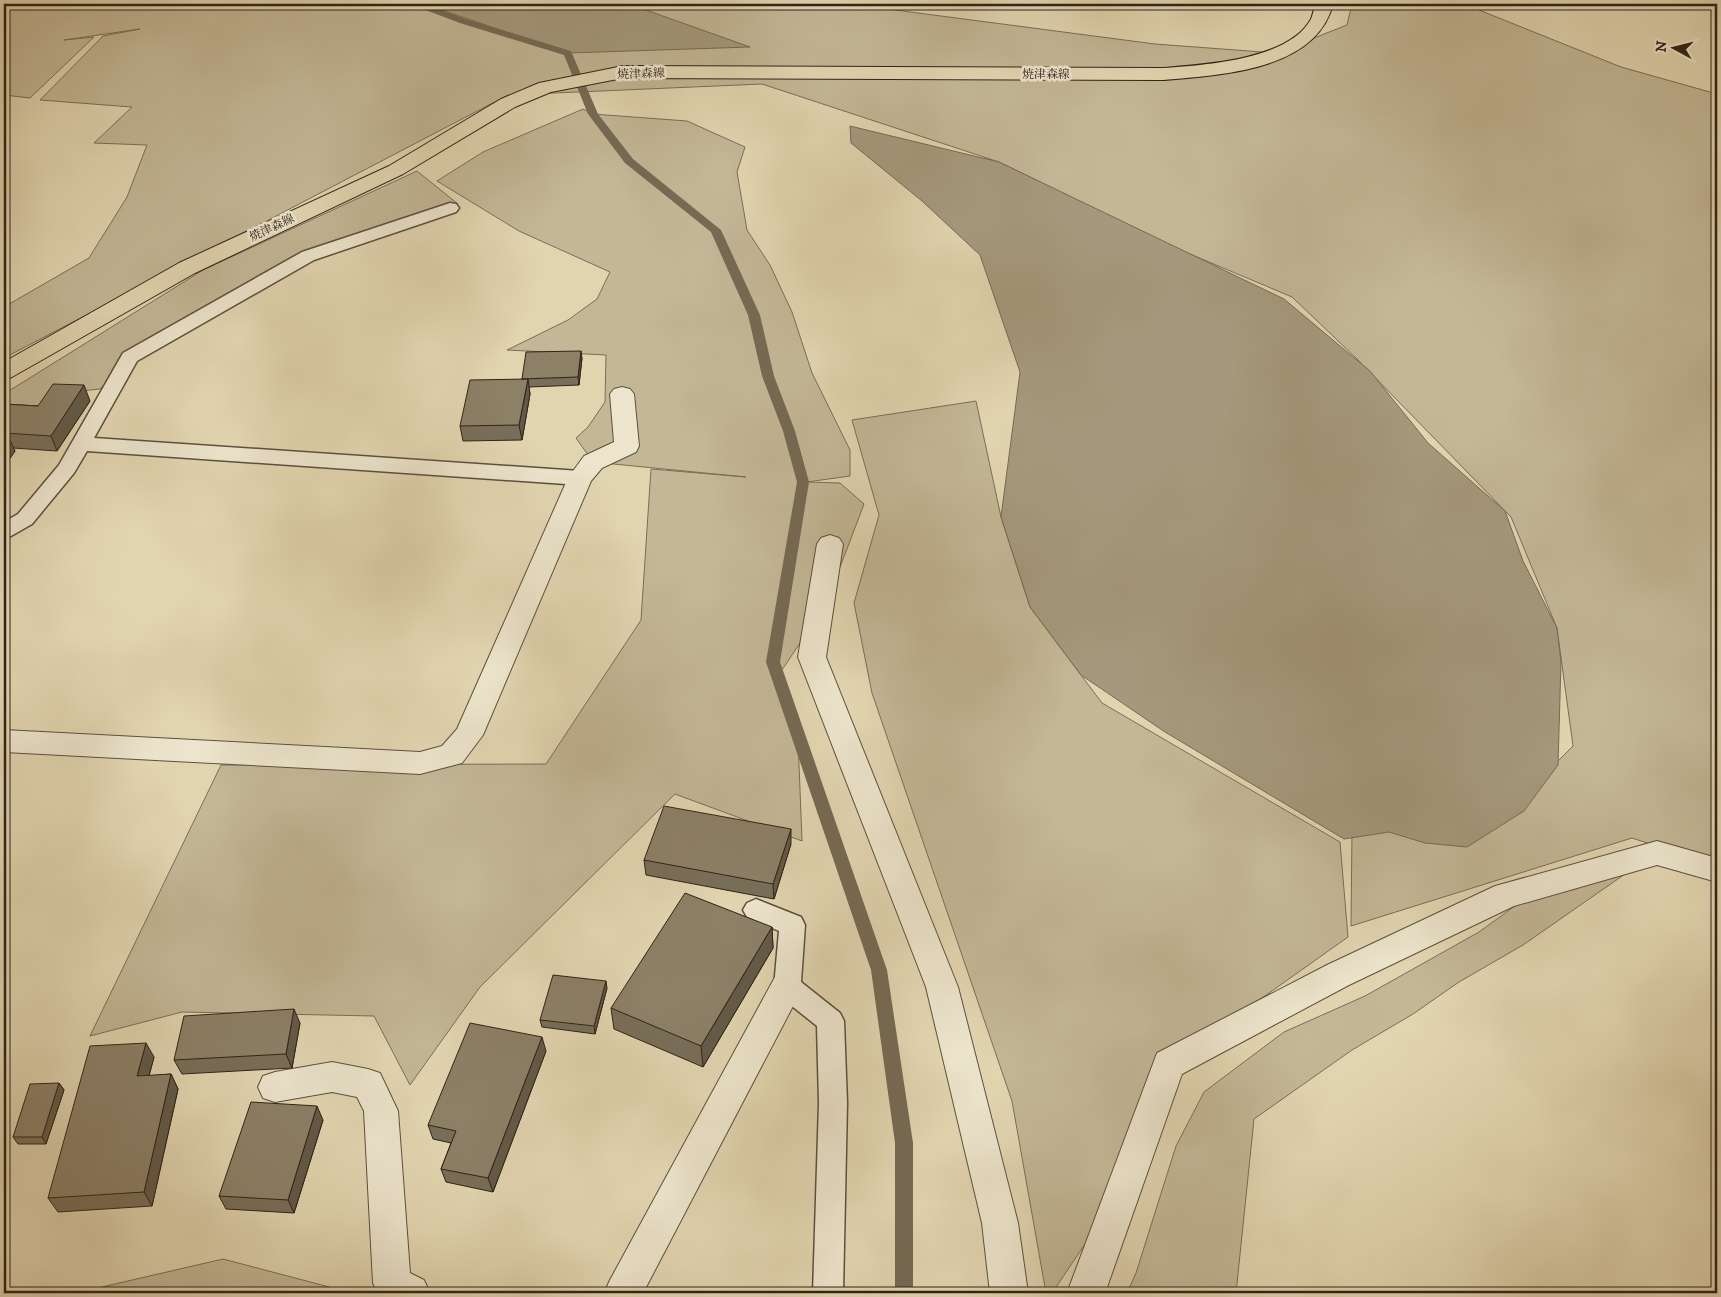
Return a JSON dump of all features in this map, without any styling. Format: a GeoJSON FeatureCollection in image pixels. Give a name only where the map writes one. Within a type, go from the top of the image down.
{"type":"FeatureCollection","features":[{"type":"Feature","properties":{"kind":"main road","name":"焼津森線"},"geometry":{"type":"LineString","coordinates":[[4,372],[188,268],[396,170],[508,103],[546,87],[623,72],[1172,74],[1228,68],[1265,58],[1301,41],[1319,21],[1324,4]]}},
{"type":"Feature","properties":{"kind":"street"},"geometry":{"type":"LineString","coordinates":[[4,740],[420,763],[452,755],[469,735],[580,478],[593,462],[626,446],[622,394]]}},
{"type":"Feature","properties":{"kind":"street"},"geometry":{"type":"LineString","coordinates":[[830,544],[812,657],[942,987],[1000,1223],[1009,1293]]}},
{"type":"Feature","properties":{"kind":"street"},"geometry":{"type":"LineString","coordinates":[[1086,1293],[1169,1064],[1338,975],[1506,895],[1657,853],[1717,870]]}},
{"type":"Feature","properties":{"kind":"street"},"geometry":{"type":"LineString","coordinates":[[624,1293],[787,986]]}},
{"type":"Feature","properties":{"kind":"street"},"geometry":{"type":"LineString","coordinates":[[275,1087],[332,1077],[368,1084],[381,1111],[392,1283],[411,1293]]}},
{"type":"Feature","properties":{"kind":"lane"},"geometry":{"type":"LineString","coordinates":[[4,531],[25,518],[67,468],[130,357],[308,256],[450,208]]}},
{"type":"Feature","properties":{"kind":"lane"},"geometry":{"type":"LineString","coordinates":[[81,444],[580,478]]}},
{"type":"Feature","properties":{"kind":"lane"},"geometry":{"type":"LineString","coordinates":[[756,910],[792,925],[787,986],[830,1021],[833,1103],[828,1293]]}},
{"type":"Feature","properties":{"kind":"shaded area"},"geometry":{"type":"Polygon","coordinates":[[[4,4],[900,4],[895,10],[1155,44],[1276,53],[1347,25],[1352,4],[1464,4],[1621,67],[1717,94],[1717,866],[1632,838],[1351,926],[1352,829],[1483,836],[1573,746],[1557,628],[1511,517],[1357,359],[1292,297],[1164,243],[999,162],[762,84],[508,95],[4,358],[4,307],[89,258],[127,197],[147,145],[94,143],[132,107],[40,100],[103,36],[140,29],[64,40],[94,37],[30,98],[4,95],[4,54],[9,48],[4,48],[4,4]]]}},
{"type":"Feature","properties":{"kind":"shaded area"},"geometry":{"type":"Polygon","coordinates":[[[424,4],[629,4],[750,47],[568,53],[424,4]]]}},
{"type":"Feature","properties":{"kind":"shaded area"},"geometry":{"type":"Polygon","coordinates":[[[583,109],[593,114],[687,121],[745,147],[737,172],[747,230],[770,265],[792,312],[812,373],[850,450],[850,476],[807,482],[840,483],[864,504],[826,604],[780,673],[797,713],[802,841],[675,794],[480,987],[410,1085],[374,1016],[182,1012],[90,1036],[221,765],[546,764],[641,620],[651,469],[746,477],[593,462],[576,438],[588,427],[605,402],[606,355],[507,350],[568,320],[597,299],[610,272],[519,231],[437,181],[483,152],[583,109]]]}},
{"type":"Feature","properties":{"kind":"shaded area"},"geometry":{"type":"Polygon","coordinates":[[[850,126],[999,162],[1284,299],[1370,371],[1428,443],[1505,511],[1523,561],[1557,628],[1561,662],[1558,765],[1524,811],[1467,847],[1425,843],[1389,832],[1344,839],[1165,732],[1081,675],[1030,607],[1001,517],[1020,372],[980,255],[922,201],[851,143],[850,126]]]}},
{"type":"Feature","properties":{"kind":"shaded area"},"geometry":{"type":"Polygon","coordinates":[[[417,171],[458,204],[328,244],[135,355],[100,389],[71,392],[43,405],[4,409],[4,394],[203,270],[417,171]]]}},
{"type":"Feature","properties":{"kind":"shaded area"},"geometry":{"type":"Polygon","coordinates":[[[976,401],[1001,517],[1030,607],[1102,703],[1340,842],[1348,937],[1169,1064],[1139,1164],[1052,1293],[1046,1293],[1012,1101],[872,693],[854,603],[879,515],[852,420],[976,401]]]}},
{"type":"Feature","properties":{"kind":"shaded area"},"geometry":{"type":"Polygon","coordinates":[[[1648,858],[1523,945],[1459,982],[1413,1014],[1352,1050],[1254,1119],[1236,1293],[1127,1293],[1136,1273],[1176,1146],[1204,1092],[1284,1032],[1365,996],[1479,932],[1548,882],[1648,858]]]}},
{"type":"Feature","properties":{"kind":"shaded area"},"geometry":{"type":"Polygon","coordinates":[[[223,1259],[352,1293],[76,1293],[223,1259]]]}},
{"type":"Feature","properties":{"kind":"building"},"geometry":{"type":"Polygon","coordinates":[[[581,351],[578,377],[522,379],[526,352],[581,351]]]}},
{"type":"Feature","properties":{"kind":"building"},"geometry":{"type":"Polygon","coordinates":[[[528,379],[519,425],[460,426],[470,380],[528,379]]]}},
{"type":"Feature","properties":{"kind":"building"},"geometry":{"type":"Polygon","coordinates":[[[53,384],[84,385],[51,436],[4,433],[4,404],[38,406],[53,384]]]}},
{"type":"Feature","properties":{"kind":"building"},"geometry":{"type":"Polygon","coordinates":[[[664,806],[791,829],[773,884],[644,860],[664,806]]]}},
{"type":"Feature","properties":{"kind":"building"},"geometry":{"type":"Polygon","coordinates":[[[685,893],[772,927],[701,1046],[611,1008],[685,893]]]}},
{"type":"Feature","properties":{"kind":"building"},"geometry":{"type":"Polygon","coordinates":[[[553,975],[606,981],[594,1026],[540,1020],[553,975]]]}},
{"type":"Feature","properties":{"kind":"building"},"geometry":{"type":"Polygon","coordinates":[[[294,1009],[286,1054],[174,1060],[184,1016],[294,1009]]]}},
{"type":"Feature","properties":{"kind":"building"},"geometry":{"type":"Polygon","coordinates":[[[470,1023],[542,1037],[488,1178],[441,1169],[456,1131],[428,1125],[470,1023]]]}},
{"type":"Feature","properties":{"kind":"building"},"geometry":{"type":"Polygon","coordinates":[[[146,1043],[137,1076],[171,1074],[144,1192],[48,1198],[90,1046],[146,1043]]]}},
{"type":"Feature","properties":{"kind":"building"},"geometry":{"type":"Polygon","coordinates":[[[59,1083],[42,1137],[13,1137],[30,1084],[59,1083]]]}},
{"type":"Feature","properties":{"kind":"building"},"geometry":{"type":"Polygon","coordinates":[[[251,1102],[317,1106],[288,1200],[219,1196],[251,1102]]]}},
{"type":"Feature","properties":{"kind":"waterway"},"geometry":{"type":"LineString","coordinates":[[418,4],[463,21],[568,53],[593,114],[629,161],[716,230],[754,315],[768,376],[789,431],[803,482],[773,662],[879,970],[904,1143],[904,1293]]}}]}
